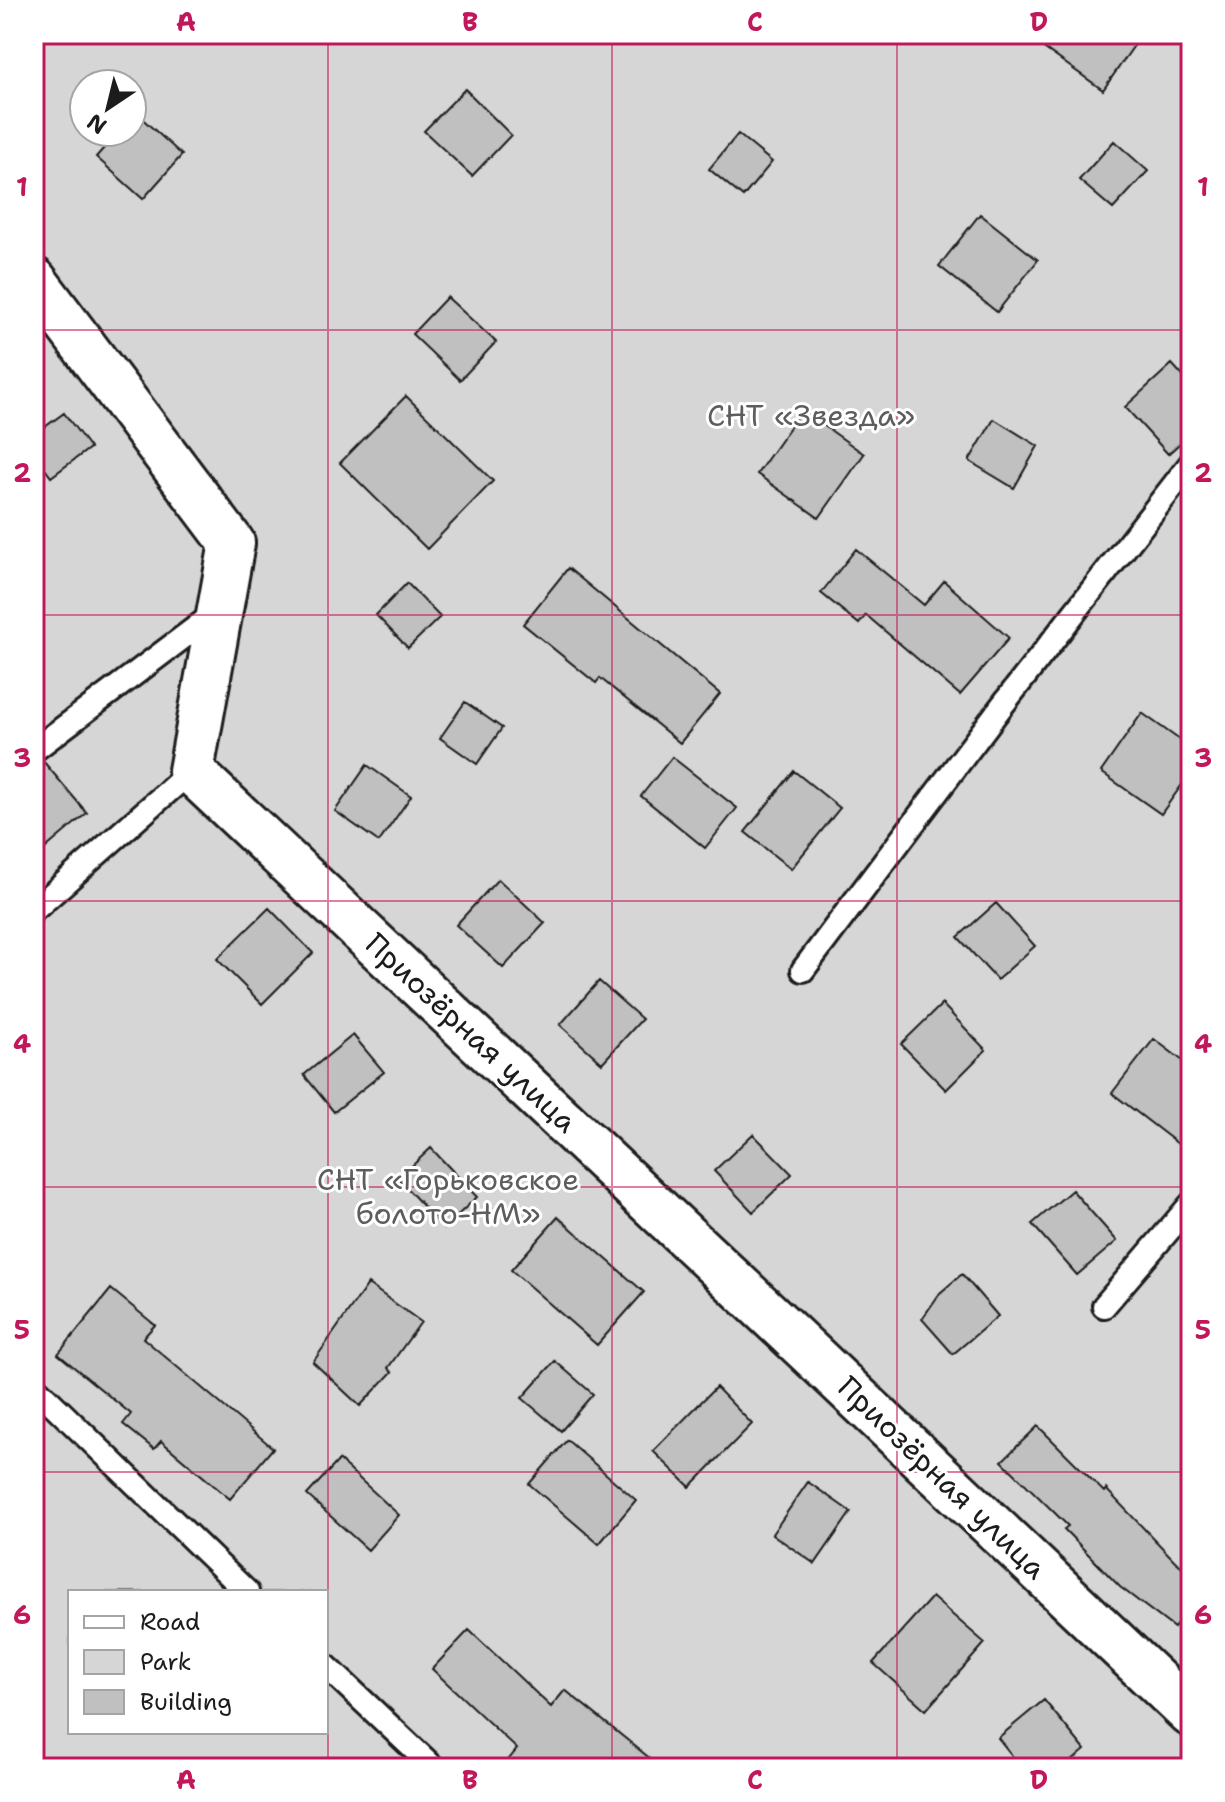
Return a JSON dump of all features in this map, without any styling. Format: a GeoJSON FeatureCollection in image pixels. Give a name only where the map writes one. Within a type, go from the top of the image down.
{"type":"FeatureCollection","features":[{"type":"Feature","properties":{"kind":"street"},"geometry":{"type":"LineString","coordinates":[[34,280],[232,543],[191,771]]}},
{"type":"Feature","properties":{"kind":"street","name":"Приозёрная улица"},"geometry":{"type":"LineString","coordinates":[[191,771],[1191,1714]]}},
{"type":"Feature","properties":{"kind":"lane"},"geometry":{"type":"LineString","coordinates":[[803,970],[1001,707],[1191,463]]}},
{"type":"Feature","properties":{"kind":"lane"},"geometry":{"type":"LineString","coordinates":[[34,750],[220,610]]}},
{"type":"Feature","properties":{"kind":"lane"},"geometry":{"type":"LineString","coordinates":[[34,910],[191,771]]}},
{"type":"Feature","properties":{"kind":"lane"},"geometry":{"type":"LineString","coordinates":[[1104,1306],[1191,1204]]}},
{"type":"Feature","properties":{"kind":"lane"},"geometry":{"type":"LineString","coordinates":[[34,1386],[245,1590]]}},
{"type":"Feature","properties":{"kind":"lane"},"geometry":{"type":"LineString","coordinates":[[328,1668],[434,1768]]}},
{"type":"Feature","properties":{"kind":"green space"},"geometry":{"type":"Polygon","coordinates":[[[34,34],[1191,34],[1191,1768],[34,1768],[34,34]]]}},
{"type":"Feature","properties":{"kind":"building"},"geometry":{"type":"Polygon","coordinates":[[[1024,34],[1142,34],[1103,90],[1024,34]]]}},
{"type":"Feature","properties":{"kind":"building"},"geometry":{"type":"Polygon","coordinates":[[[465,89],[511,135],[472,176],[424,131],[465,89]]]}},
{"type":"Feature","properties":{"kind":"building"},"geometry":{"type":"Polygon","coordinates":[[[148,124],[182,155],[143,199],[96,157],[104,148],[148,148],[148,124]]]}},
{"type":"Feature","properties":{"kind":"building"},"geometry":{"type":"Polygon","coordinates":[[[738,134],[772,162],[743,197],[709,169],[738,134]]]}},
{"type":"Feature","properties":{"kind":"building"},"geometry":{"type":"Polygon","coordinates":[[[1114,141],[1148,171],[1113,209],[1079,180],[1114,141]]]}},
{"type":"Feature","properties":{"kind":"building"},"geometry":{"type":"Polygon","coordinates":[[[980,214],[1038,260],[997,312],[939,266],[980,214]]]}},
{"type":"Feature","properties":{"kind":"building"},"geometry":{"type":"Polygon","coordinates":[[[447,297],[496,342],[460,380],[412,334],[447,297]]]}},
{"type":"Feature","properties":{"kind":"building"},"geometry":{"type":"Polygon","coordinates":[[[1172,364],[1191,385],[1191,433],[1168,454],[1125,407],[1172,364]]]}},
{"type":"Feature","properties":{"kind":"building"},"geometry":{"type":"Polygon","coordinates":[[[406,396],[493,481],[427,549],[340,463],[406,396]]]}},
{"type":"Feature","properties":{"kind":"building"},"geometry":{"type":"Polygon","coordinates":[[[802,410],[864,454],[819,518],[757,474],[802,410]]]}},
{"type":"Feature","properties":{"kind":"building"},"geometry":{"type":"Polygon","coordinates":[[[64,413],[90,448],[51,477],[34,454],[34,435],[64,413]]]}},
{"type":"Feature","properties":{"kind":"building"},"geometry":{"type":"Polygon","coordinates":[[[994,419],[1038,446],[1014,488],[969,461],[994,419]]]}},
{"type":"Feature","properties":{"kind":"building"},"geometry":{"type":"Polygon","coordinates":[[[856,549],[924,605],[944,581],[1009,638],[960,695],[866,615],[859,624],[821,593],[856,549]]]}},
{"type":"Feature","properties":{"kind":"building"},"geometry":{"type":"Polygon","coordinates":[[[568,568],[720,694],[680,743],[600,678],[596,683],[523,624],[568,568]]]}},
{"type":"Feature","properties":{"kind":"building"},"geometry":{"type":"Polygon","coordinates":[[[407,583],[440,617],[408,648],[376,615],[407,583]]]}},
{"type":"Feature","properties":{"kind":"building"},"geometry":{"type":"Polygon","coordinates":[[[465,702],[502,728],[477,764],[440,738],[465,702]]]}},
{"type":"Feature","properties":{"kind":"building"},"geometry":{"type":"Polygon","coordinates":[[[1142,713],[1191,748],[1191,772],[1161,814],[1101,772],[1142,713]]]}},
{"type":"Feature","properties":{"kind":"building"},"geometry":{"type":"Polygon","coordinates":[[[672,757],[737,808],[705,848],[641,796],[672,757]]]}},
{"type":"Feature","properties":{"kind":"building"},"geometry":{"type":"Polygon","coordinates":[[[43,761],[87,813],[34,858],[34,764],[43,761]]]}},
{"type":"Feature","properties":{"kind":"building"},"geometry":{"type":"Polygon","coordinates":[[[367,765],[411,796],[379,842],[335,811],[367,765]]]}},
{"type":"Feature","properties":{"kind":"building"},"geometry":{"type":"Polygon","coordinates":[[[794,771],[840,808],[791,869],[745,832],[794,771]]]}},
{"type":"Feature","properties":{"kind":"building"},"geometry":{"type":"Polygon","coordinates":[[[498,879],[545,923],[503,968],[456,925],[498,879]]]}},
{"type":"Feature","properties":{"kind":"building"},"geometry":{"type":"Polygon","coordinates":[[[996,903],[1035,946],[997,980],[958,937],[996,903]]]}},
{"type":"Feature","properties":{"kind":"building"},"geometry":{"type":"Polygon","coordinates":[[[269,908],[313,953],[262,1004],[217,959],[269,908]]]}},
{"type":"Feature","properties":{"kind":"building"},"geometry":{"type":"Polygon","coordinates":[[[599,981],[642,1019],[602,1063],[560,1025],[599,981]]]}},
{"type":"Feature","properties":{"kind":"building"},"geometry":{"type":"Polygon","coordinates":[[[942,1004],[986,1050],[946,1090],[901,1044],[942,1004]]]}},
{"type":"Feature","properties":{"kind":"building"},"geometry":{"type":"Polygon","coordinates":[[[353,1035],[384,1072],[334,1112],[304,1075],[353,1035]]]}},
{"type":"Feature","properties":{"kind":"building"},"geometry":{"type":"Polygon","coordinates":[[[1154,1039],[1191,1067],[1191,1154],[1112,1093],[1154,1039]]]}},
{"type":"Feature","properties":{"kind":"building"},"geometry":{"type":"Polygon","coordinates":[[[753,1134],[792,1174],[753,1212],[714,1171],[753,1134]]]}},
{"type":"Feature","properties":{"kind":"building"},"geometry":{"type":"Polygon","coordinates":[[[431,1148],[477,1197],[444,1228],[398,1179],[431,1148]]]}},
{"type":"Feature","properties":{"kind":"building"},"geometry":{"type":"Polygon","coordinates":[[[1072,1190],[1117,1241],[1077,1275],[1032,1224],[1072,1190]]]}},
{"type":"Feature","properties":{"kind":"building"},"geometry":{"type":"Polygon","coordinates":[[[558,1217],[644,1292],[597,1345],[511,1270],[558,1217]]]}},
{"type":"Feature","properties":{"kind":"building"},"geometry":{"type":"Polygon","coordinates":[[[962,1274],[998,1316],[953,1354],[922,1319],[940,1293],[962,1274]]]}},
{"type":"Feature","properties":{"kind":"building"},"geometry":{"type":"Polygon","coordinates":[[[368,1284],[421,1322],[388,1368],[392,1372],[360,1406],[313,1362],[368,1284]]]}},
{"type":"Feature","properties":{"kind":"building"},"geometry":{"type":"Polygon","coordinates":[[[111,1289],[155,1325],[143,1338],[273,1448],[230,1499],[161,1441],[154,1449],[123,1424],[131,1414],[58,1354],[111,1289]]]}},
{"type":"Feature","properties":{"kind":"building"},"geometry":{"type":"Polygon","coordinates":[[[555,1361],[593,1394],[561,1431],[522,1398],[555,1361]]]}},
{"type":"Feature","properties":{"kind":"building"},"geometry":{"type":"Polygon","coordinates":[[[716,1387],[752,1424],[690,1487],[653,1451],[716,1387]]]}},
{"type":"Feature","properties":{"kind":"building"},"geometry":{"type":"Polygon","coordinates":[[[1038,1426],[1191,1574],[1191,1606],[1174,1628],[1120,1587],[1064,1529],[1068,1526],[1002,1461],[1038,1426]]]}},
{"type":"Feature","properties":{"kind":"building"},"geometry":{"type":"Polygon","coordinates":[[[567,1440],[636,1500],[599,1544],[529,1484],[567,1440]]]}},
{"type":"Feature","properties":{"kind":"building"},"geometry":{"type":"Polygon","coordinates":[[[339,1460],[399,1515],[368,1550],[307,1495],[339,1460]]]}},
{"type":"Feature","properties":{"kind":"building"},"geometry":{"type":"Polygon","coordinates":[[[808,1482],[851,1512],[815,1564],[772,1534],[808,1482]]]}},
{"type":"Feature","properties":{"kind":"building"},"geometry":{"type":"Polygon","coordinates":[[[932,1597],[985,1643],[926,1710],[873,1663],[932,1597]]]}},
{"type":"Feature","properties":{"kind":"building"},"geometry":{"type":"Polygon","coordinates":[[[469,1630],[551,1707],[565,1690],[662,1768],[502,1768],[517,1749],[432,1669],[469,1630]]]}},
{"type":"Feature","properties":{"kind":"building"},"geometry":{"type":"Polygon","coordinates":[[[1044,1700],[1085,1750],[1064,1768],[1022,1768],[998,1738],[1044,1700]]]}},
{"type":"Feature","properties":{"kind":"park label","name":"СНТ «Звезда»"},"geometry":{"type":"Point","coordinates":[811,416]}},
{"type":"Feature","properties":{"kind":"park label","name":"СНТ «Горьковское болото-НМ»"},"geometry":{"type":"Point","coordinates":[448,1197]}}]}
